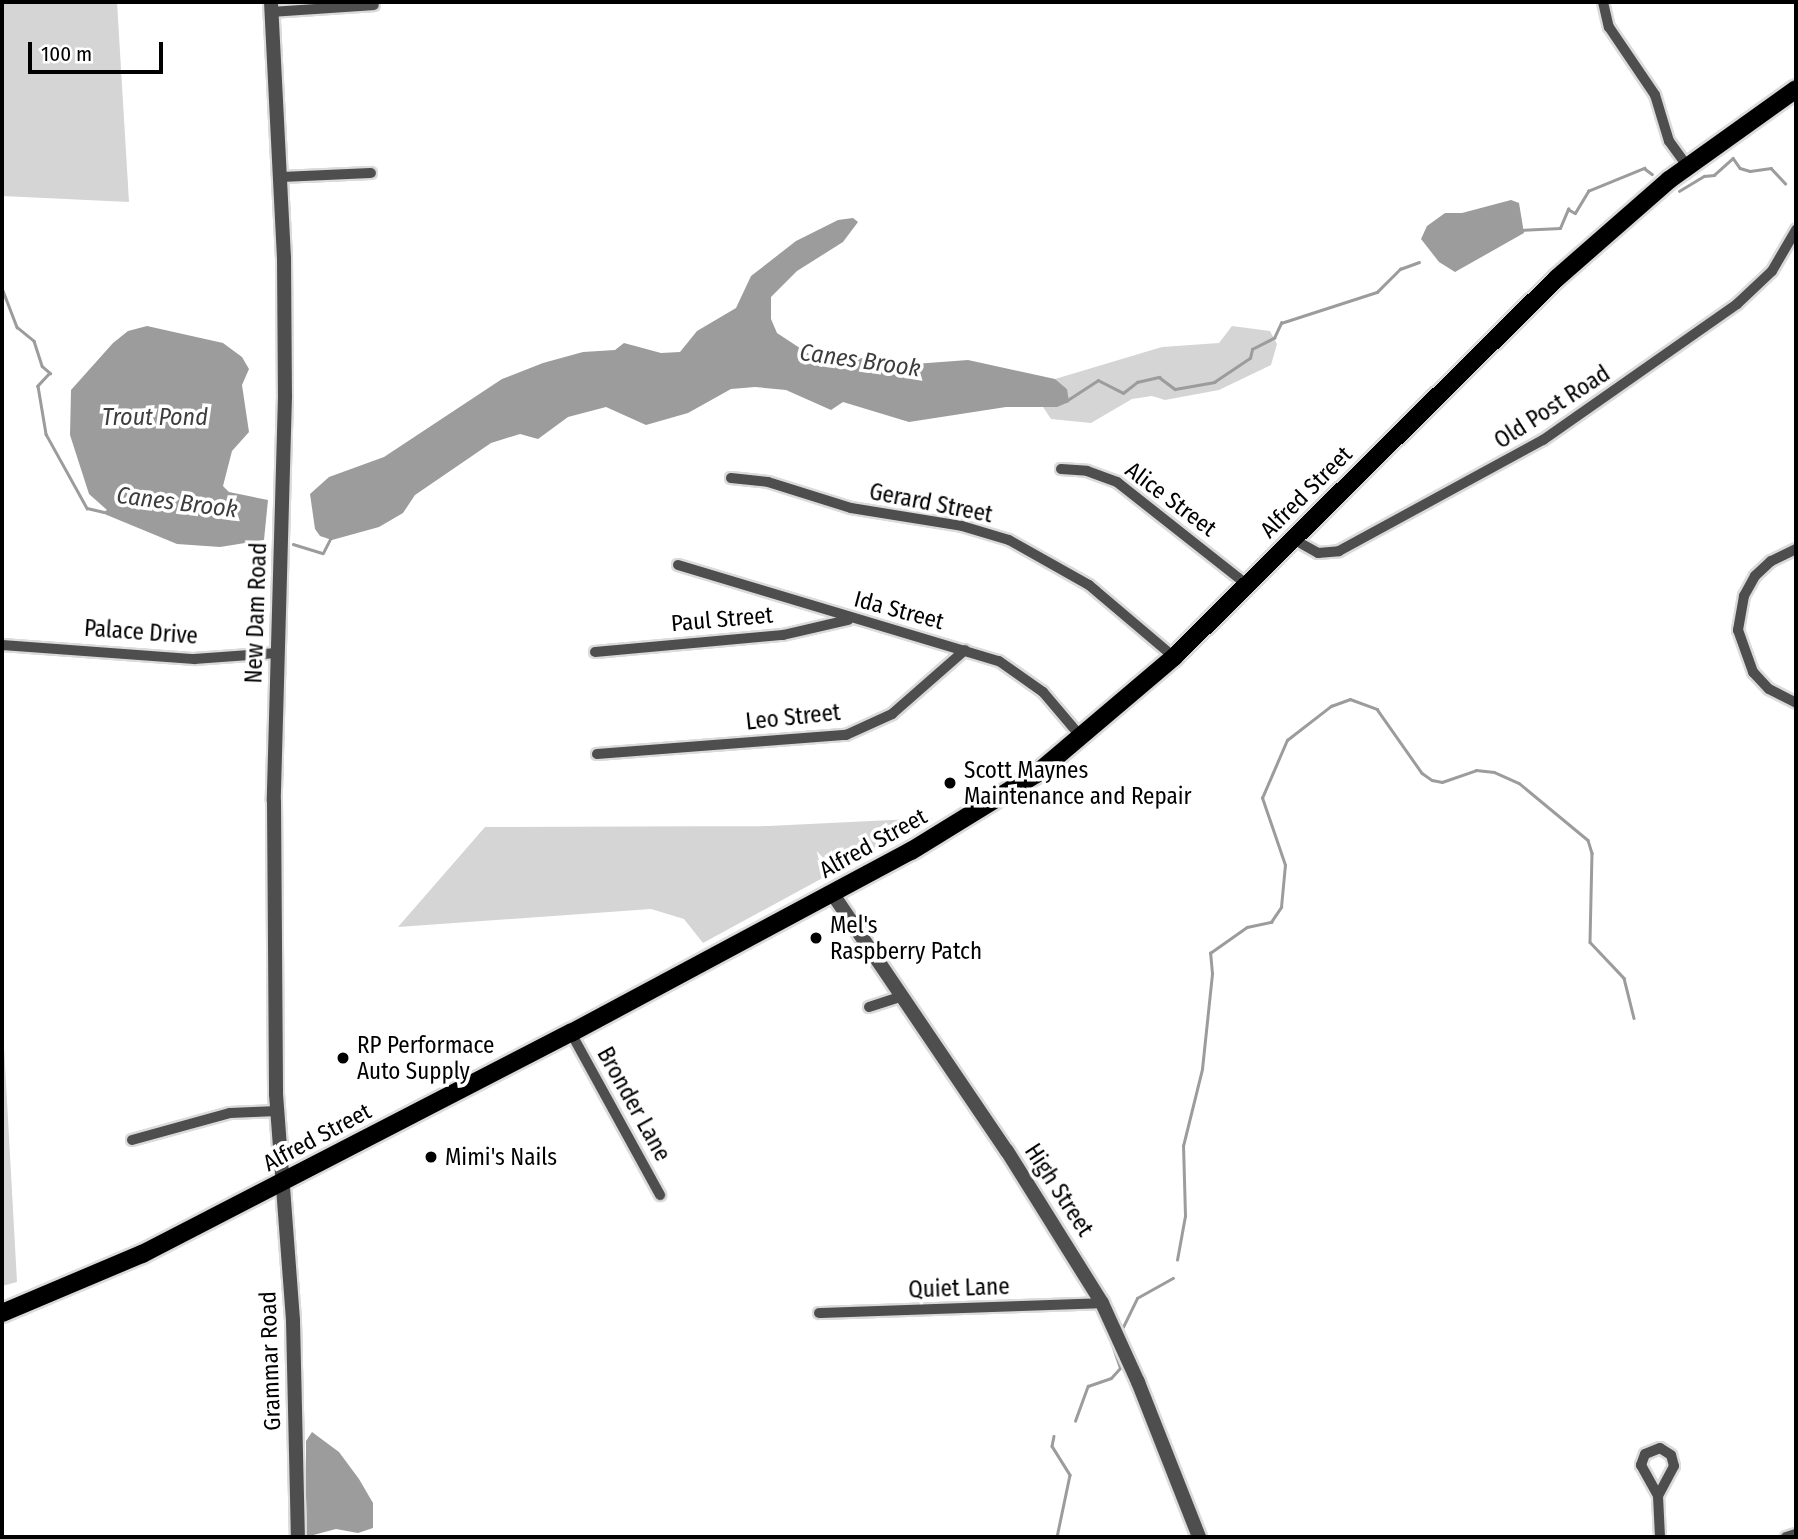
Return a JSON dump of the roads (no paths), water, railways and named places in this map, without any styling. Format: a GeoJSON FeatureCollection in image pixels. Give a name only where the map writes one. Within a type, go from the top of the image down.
{"type":"FeatureCollection","features":[{"type":"Feature","properties":{"kind":"main road","name":"Alfred Street"},"geometry":{"type":"LineString","coordinates":[[2,1313],[142,1254],[282,1183],[571,1033],[976,813],[1082,738],[1174,657],[1557,278],[1688,167],[1796,89]]}},
{"type":"Feature","properties":{"kind":"street"},"geometry":{"type":"LineString","coordinates":[[1603,2],[1609,27],[1655,95],[1669,141],[1688,167]]}},
{"type":"Feature","properties":{"kind":"street"},"geometry":{"type":"LineString","coordinates":[[271,7],[374,5]]}},
{"type":"Feature","properties":{"kind":"street","name":"New Dam Road"},"geometry":{"type":"LineString","coordinates":[[271,7],[281,177],[285,396],[276,653],[277,1111],[282,1183]]}},
{"type":"Feature","properties":{"kind":"street"},"geometry":{"type":"LineString","coordinates":[[281,177],[371,173]]}},
{"type":"Feature","properties":{"kind":"street","name":"Old Post Road"},"geometry":{"type":"LineString","coordinates":[[1293,539],[1318,553],[1339,551],[1543,440],[1737,304],[1772,271],[1796,230]]}},
{"type":"Feature","properties":{"kind":"street","name":"Alice Street"},"geometry":{"type":"LineString","coordinates":[[1061,469],[1087,471],[1117,482],[1246,584]]}},
{"type":"Feature","properties":{"kind":"street","name":"Gerard Street"},"geometry":{"type":"LineString","coordinates":[[731,478],[768,482],[851,508],[962,526],[1009,540],[1089,585],[1174,657]]}},
{"type":"Feature","properties":{"kind":"street"},"geometry":{"type":"LineString","coordinates":[[1796,548],[1771,561],[1755,576],[1740,607],[1738,630],[1753,672],[1769,689],[1796,703]]}},
{"type":"Feature","properties":{"kind":"street","name":"Ida Street"},"geometry":{"type":"LineString","coordinates":[[678,565],[851,619],[999,661],[1028,678],[1082,738]]}},
{"type":"Feature","properties":{"kind":"street","name":"Paul Street"},"geometry":{"type":"LineString","coordinates":[[595,652],[783,635],[851,619]]}},
{"type":"Feature","properties":{"kind":"street","name":"Palace Drive"},"geometry":{"type":"LineString","coordinates":[[2,645],[194,659],[276,653]]}},
{"type":"Feature","properties":{"kind":"street","name":"Leo Street"},"geometry":{"type":"LineString","coordinates":[[597,754],[846,735],[892,714],[965,650]]}},
{"type":"Feature","properties":{"kind":"street","name":"High Street"},"geometry":{"type":"LineString","coordinates":[[832,893],[1040,1201],[1101,1303],[1138,1382],[1199,1537]]}},
{"type":"Feature","properties":{"kind":"street"},"geometry":{"type":"LineString","coordinates":[[869,1007],[903,996]]}},
{"type":"Feature","properties":{"kind":"street","name":"Bronder Lane"},"geometry":{"type":"LineString","coordinates":[[571,1033],[660,1195]]}},
{"type":"Feature","properties":{"kind":"street"},"geometry":{"type":"LineString","coordinates":[[132,1140],[230,1113],[277,1111]]}},
{"type":"Feature","properties":{"kind":"street","name":"Grammar Road"},"geometry":{"type":"LineString","coordinates":[[282,1183],[293,1328],[298,1537]]}},
{"type":"Feature","properties":{"kind":"street","name":"Quiet Lane"},"geometry":{"type":"LineString","coordinates":[[819,1314],[1101,1303]]}},
{"type":"Feature","properties":{"kind":"street"},"geometry":{"type":"LineString","coordinates":[[1658,1496],[1660,1537]]}},
{"type":"Feature","properties":{"kind":"street"},"geometry":{"type":"LineString","coordinates":[[1786,1537],[1796,1534]]}},
{"type":"Feature","properties":{"kind":"water"},"geometry":{"type":"Polygon","coordinates":[[[1511,200],[1519,203],[1524,233],[1455,272],[1439,262],[1421,239],[1427,226],[1445,213],[1462,213],[1511,200]]]}},
{"type":"Feature","properties":{"kind":"water"},"geometry":{"type":"Polygon","coordinates":[[[853,218],[858,222],[843,242],[797,271],[771,297],[771,319],[777,333],[812,356],[837,354],[901,365],[968,360],[1055,379],[1067,389],[1069,402],[1057,407],[1006,407],[909,422],[843,402],[831,410],[786,390],[755,387],[731,389],[688,413],[646,425],[606,407],[568,417],[538,439],[520,434],[491,443],[415,495],[403,513],[379,527],[332,540],[320,536],[315,529],[310,494],[329,477],[384,457],[502,379],[543,363],[583,352],[615,350],[624,343],[661,353],[680,352],[697,331],[736,308],[751,276],[796,241],[838,220],[853,218]]]}},
{"type":"Feature","properties":{"kind":"water","name":"Trout Pond"},"geometry":{"type":"Polygon","coordinates":[[[147,326],[223,343],[242,357],[249,369],[242,385],[249,432],[232,451],[223,486],[229,492],[268,500],[264,540],[220,547],[177,544],[102,513],[107,510],[89,494],[70,435],[71,390],[113,343],[128,331],[147,326]]]}},
{"type":"Feature","properties":{"kind":"water"},"geometry":{"type":"Polygon","coordinates":[[[312,1432],[339,1452],[359,1479],[373,1503],[373,1528],[358,1533],[336,1529],[306,1537],[306,1441],[312,1432]]]}},
{"type":"Feature","properties":{"kind":"waterway","name":"Canes Brook"},"geometry":{"type":"LineString","coordinates":[[1679,191],[1704,176],[1714,175],[1733,158],[1740,168],[1750,171],[1771,168],[1785,183]]}},
{"type":"Feature","properties":{"kind":"waterway","name":"Canes Brook"},"geometry":{"type":"LineString","coordinates":[[1521,230],[1560,228],[1568,209],[1575,213],[1588,191],[1644,168],[1652,174]]}},
{"type":"Feature","properties":{"kind":"waterway","name":"Canes Brook"},"geometry":{"type":"LineString","coordinates":[[1066,401],[1098,380],[1123,393],[1137,382],[1159,377],[1175,389],[1214,382],[1250,358],[1252,349],[1274,338],[1281,323],[1377,292],[1400,269],[1419,262]]}},
{"type":"Feature","properties":{"kind":"waterway","name":"Canes Brook"},"geometry":{"type":"LineString","coordinates":[[2,288],[17,327],[34,341],[42,366],[50,373],[38,386],[46,434],[87,508],[104,512]]}},
{"type":"Feature","properties":{"kind":"waterway","name":"Canes Brook"},"geometry":{"type":"LineString","coordinates":[[293,544],[323,553],[330,539]]}},
{"type":"Feature","properties":{"kind":"waterway"},"geometry":{"type":"LineString","coordinates":[[1177,1260],[1185,1216],[1183,1146],[1202,1069],[1212,974],[1210,953],[1247,927],[1271,922],[1281,907],[1285,865],[1262,798],[1287,740],[1331,706],[1350,699],[1377,709],[1422,773],[1432,780],[1442,782],[1476,770],[1494,772],[1519,783],[1588,840],[1592,853],[1590,942],[1624,978],[1634,1018]]}},
{"type":"Feature","properties":{"kind":"waterway"},"geometry":{"type":"LineString","coordinates":[[1123,1327],[1137,1298],[1173,1278]]}},
{"type":"Feature","properties":{"kind":"waterway"},"geometry":{"type":"LineString","coordinates":[[1075,1421],[1088,1386],[1111,1378],[1120,1368],[1109,1336]]}},
{"type":"Feature","properties":{"kind":"waterway"},"geometry":{"type":"LineString","coordinates":[[1054,1436],[1052,1446],[1070,1475],[1057,1537]]}},
{"type":"Feature","properties":{"kind":"waterway"},"geometry":{"type":"LineString","coordinates":[[738,1537],[765,1537]]}},
{"type":"Feature","properties":{"kind":"place","name":"Scott Maynes Maintenance and Repair"},"geometry":{"type":"Point","coordinates":[950,783]}},
{"type":"Feature","properties":{"kind":"place","name":"Mel's Raspberry Patch"},"geometry":{"type":"Point","coordinates":[816,938]}},
{"type":"Feature","properties":{"kind":"place","name":"RP Performace Auto Supply"},"geometry":{"type":"Point","coordinates":[343,1058]}},
{"type":"Feature","properties":{"kind":"place","name":"Mimi's Nails"},"geometry":{"type":"Point","coordinates":[431,1157]}}]}
